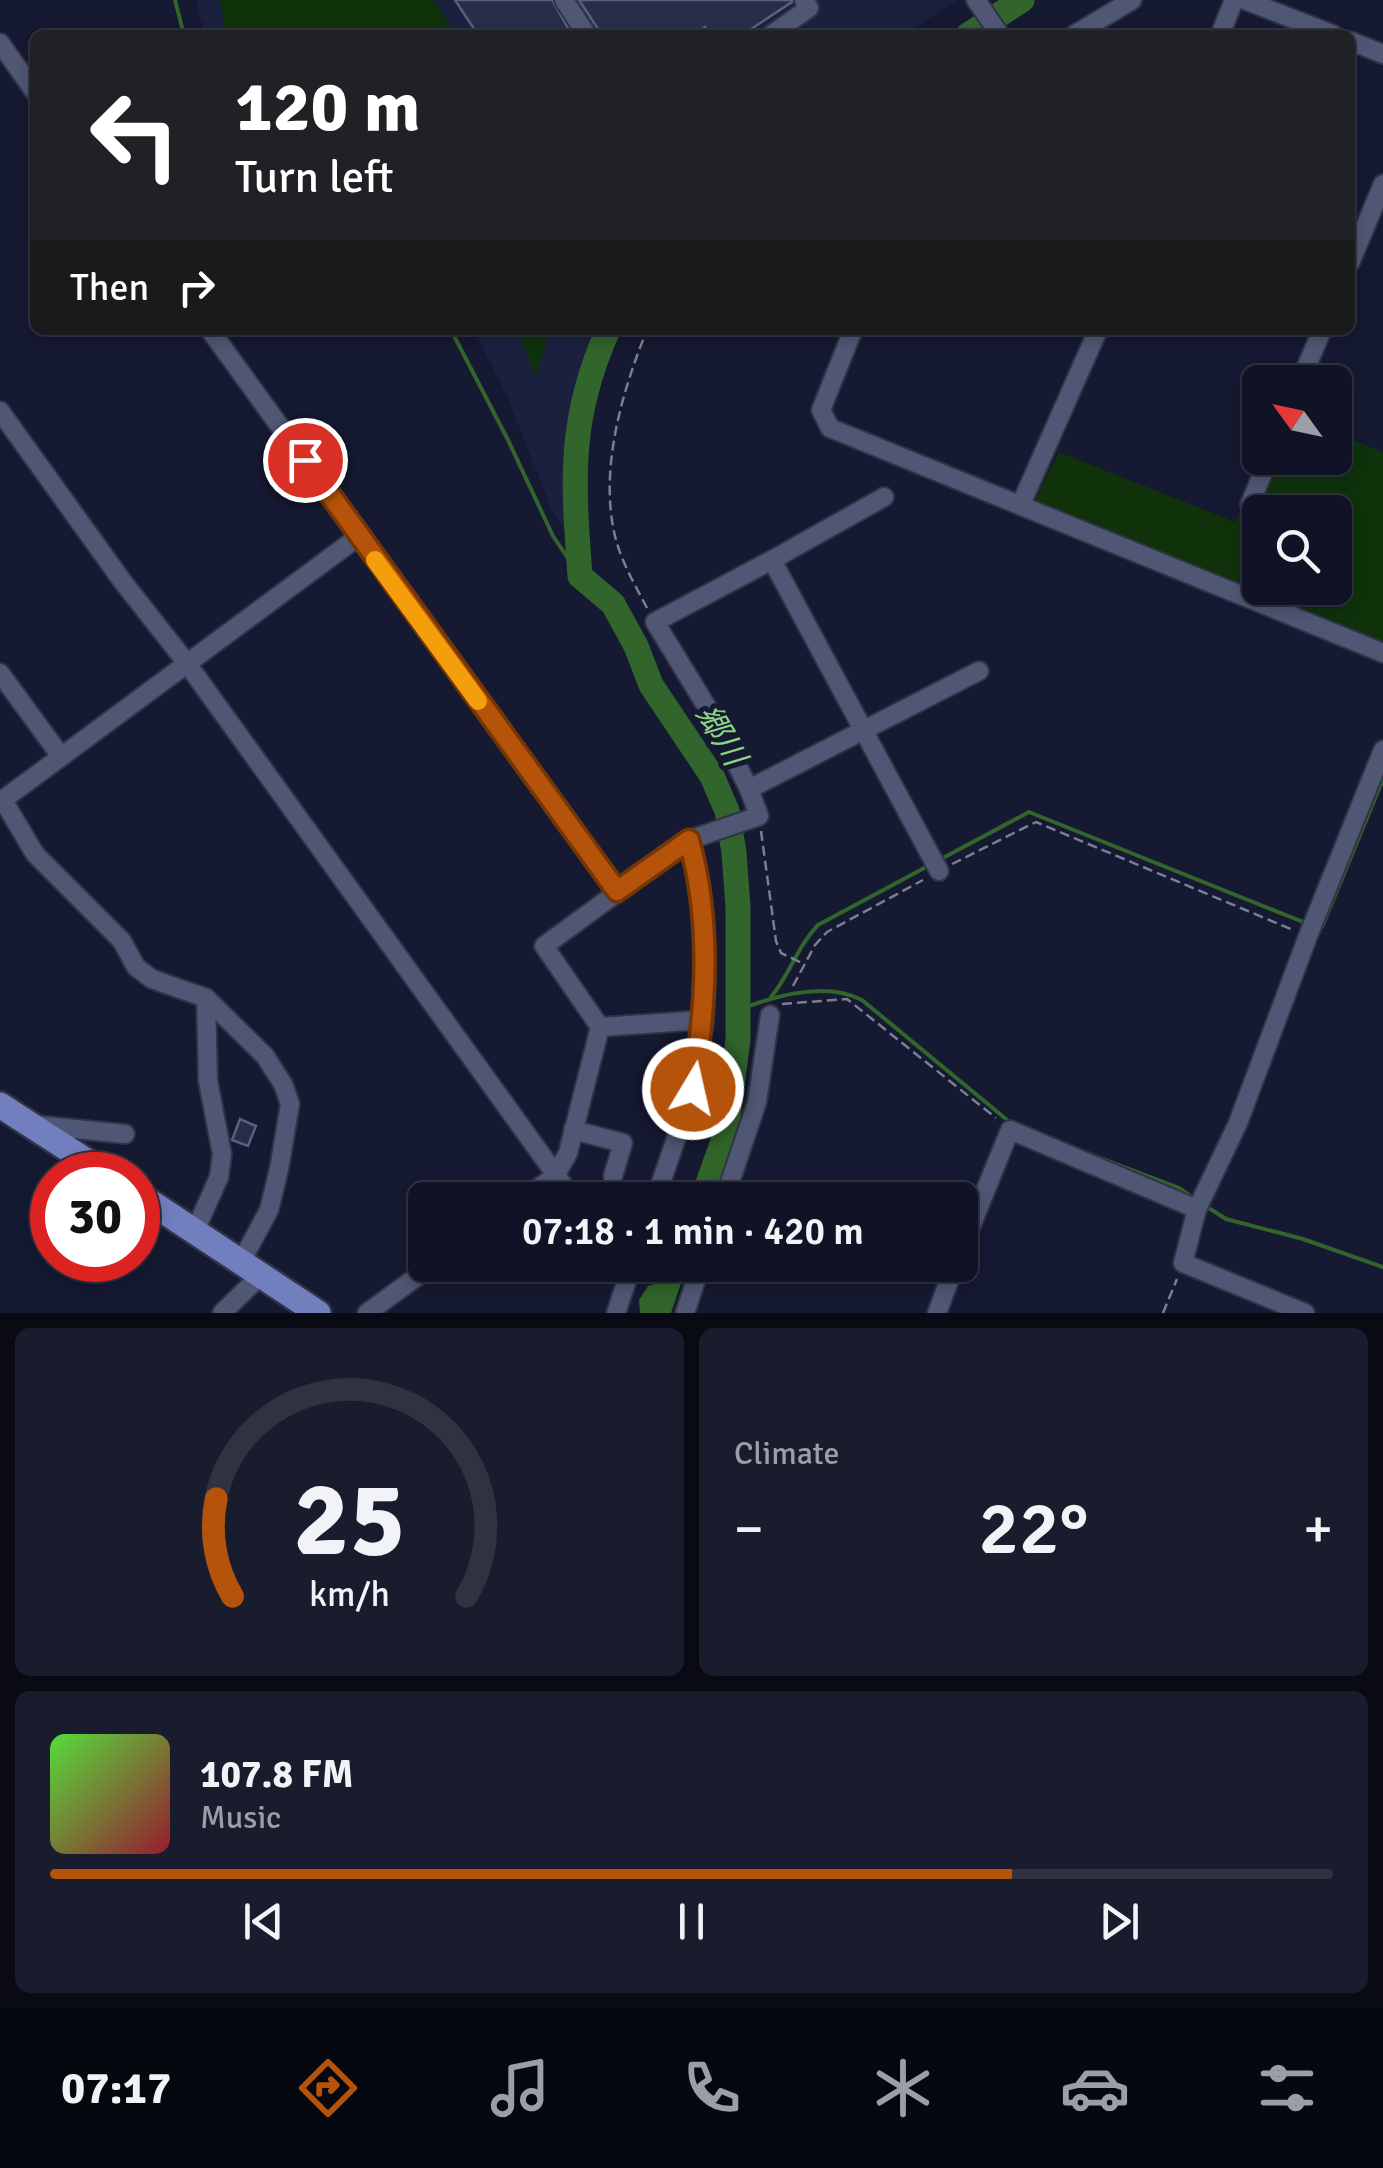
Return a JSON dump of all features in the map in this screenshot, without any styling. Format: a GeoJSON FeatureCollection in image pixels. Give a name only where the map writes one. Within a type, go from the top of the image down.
{"type":"FeatureCollection","features":[{"type":"Feature","properties":{"kind":"main road"},"geometry":{"type":"LineString","coordinates":[[0,1105],[72,1152]]}},
{"type":"Feature","properties":{"kind":"main road"},"geometry":{"type":"LineString","coordinates":[[160,1209],[318,1313]]}},
{"type":"Feature","properties":{"kind":"street"},"geometry":{"type":"LineString","coordinates":[[564,0],[584,30]]}},
{"type":"Feature","properties":{"kind":"street"},"geometry":{"type":"LineString","coordinates":[[777,30],[809,8],[804,0]]}},
{"type":"Feature","properties":{"kind":"street"},"geometry":{"type":"LineString","coordinates":[[976,0],[997,30]]}},
{"type":"Feature","properties":{"kind":"street"},"geometry":{"type":"LineString","coordinates":[[1082,30],[1132,0]]}},
{"type":"Feature","properties":{"kind":"street"},"geometry":{"type":"LineString","coordinates":[[1222,30],[1234,0]]}},
{"type":"Feature","properties":{"kind":"street"},"geometry":{"type":"LineString","coordinates":[[1245,0],[1321,30]]}},
{"type":"Feature","properties":{"kind":"street"},"geometry":{"type":"LineString","coordinates":[[0,43],[30,85]]}},
{"type":"Feature","properties":{"kind":"street"},"geometry":{"type":"LineString","coordinates":[[1355,44],[1383,54]]}},
{"type":"Feature","properties":{"kind":"street"},"geometry":{"type":"LineString","coordinates":[[1355,252],[1383,184]]}},
{"type":"Feature","properties":{"kind":"street"},"geometry":{"type":"LineString","coordinates":[[214,335],[617,891]]}},
{"type":"Feature","properties":{"kind":"street"},"geometry":{"type":"LineString","coordinates":[[850,335],[821,410],[830,428],[1383,653]]}},
{"type":"Feature","properties":{"kind":"street"},"geometry":{"type":"LineString","coordinates":[[1020,504],[1096,335]]}},
{"type":"Feature","properties":{"kind":"street"},"geometry":{"type":"LineString","coordinates":[[1307,365],[1320,335]]}},
{"type":"Feature","properties":{"kind":"street"},"geometry":{"type":"LineString","coordinates":[[0,411],[186,662],[560,1182]]}},
{"type":"Feature","properties":{"kind":"street"},"geometry":{"type":"LineString","coordinates":[[547,1182],[568,1154],[600,1027],[544,946],[689,840],[759,816],[713,717],[655,622],[884,497]]}},
{"type":"Feature","properties":{"kind":"street"},"geometry":{"type":"LineString","coordinates":[[222,1313],[251,1269],[269,1210],[290,1104],[283,1084],[265,1056],[206,998],[152,979],[136,967],[122,941],[35,854],[2,801],[358,537]]}},
{"type":"Feature","properties":{"kind":"street"},"geometry":{"type":"LineString","coordinates":[[772,560],[939,871]]}},
{"type":"Feature","properties":{"kind":"street"},"geometry":{"type":"LineString","coordinates":[[749,789],[979,671]]}},
{"type":"Feature","properties":{"kind":"street"},"geometry":{"type":"LineString","coordinates":[[0,673],[60,755]]}},
{"type":"Feature","properties":{"kind":"street"},"geometry":{"type":"LineString","coordinates":[[1305,1313],[1183,1264],[1196,1210],[1238,1123],[1383,750]]}},
{"type":"Feature","properties":{"kind":"street"},"geometry":{"type":"LineString","coordinates":[[661,1182],[693,1089],[704,1020],[704,926],[698,871],[689,840]]}},
{"type":"Feature","properties":{"kind":"street"},"geometry":{"type":"LineString","coordinates":[[194,1231],[219,1177],[222,1154],[208,1081],[206,998]]}},
{"type":"Feature","properties":{"kind":"street"},"geometry":{"type":"LineString","coordinates":[[730,1182],[757,1102],[770,1016]]}},
{"type":"Feature","properties":{"kind":"street"},"geometry":{"type":"LineString","coordinates":[[600,1027],[704,1020]]}},
{"type":"Feature","properties":{"kind":"street"},"geometry":{"type":"LineString","coordinates":[[30,1125],[125,1134]]}},
{"type":"Feature","properties":{"kind":"street"},"geometry":{"type":"LineString","coordinates":[[574,1130],[622,1143],[613,1176]]}},
{"type":"Feature","properties":{"kind":"street"},"geometry":{"type":"LineString","coordinates":[[978,1209],[1010,1130],[1196,1210]]}},
{"type":"Feature","properties":{"kind":"street"},"geometry":{"type":"LineString","coordinates":[[367,1313],[410,1282]]}},
{"type":"Feature","properties":{"kind":"street"},"geometry":{"type":"LineString","coordinates":[[616,1313],[625,1282]]}},
{"type":"Feature","properties":{"kind":"street"},"geometry":{"type":"LineString","coordinates":[[685,1313],[695,1282]]}},
{"type":"Feature","properties":{"kind":"street"},"geometry":{"type":"LineString","coordinates":[[937,1313],[949,1282]]}},
{"type":"Feature","properties":{"kind":"path"},"geometry":{"type":"LineString","coordinates":[[645,335],[613,448],[612,497],[615,536],[632,580],[655,622]]}},
{"type":"Feature","properties":{"kind":"path"},"geometry":{"type":"LineString","coordinates":[[759,816],[776,942],[781,953],[804,964]]}},
{"type":"Feature","properties":{"kind":"path"},"geometry":{"type":"LineString","coordinates":[[793,986],[827,932],[1036,822],[1308,936]]}},
{"type":"Feature","properties":{"kind":"path"},"geometry":{"type":"LineString","coordinates":[[770,1016],[784,1002],[847,999],[1010,1130]]}},
{"type":"Feature","properties":{"kind":"path"},"geometry":{"type":"LineString","coordinates":[[1163,1313],[1183,1264]]}},
{"type":"Feature","properties":{"kind":"shaded area"},"geometry":{"type":"Polygon","coordinates":[[[196,0],[957,0],[912,30],[203,30],[196,0]]]}},
{"type":"Feature","properties":{"kind":"shaded area"},"geometry":{"type":"Polygon","coordinates":[[[220,0],[433,0],[454,30],[225,30],[220,0]]]}},
{"type":"Feature","properties":{"kind":"shaded area"},"geometry":{"type":"Polygon","coordinates":[[[476,335],[594,335],[584,362],[568,439],[566,532],[552,511],[508,398],[476,335]]]}},
{"type":"Feature","properties":{"kind":"shaded area"},"geometry":{"type":"Polygon","coordinates":[[[521,335],[548,335],[535,378],[521,335]]]}},
{"type":"Feature","properties":{"kind":"shaded area"},"geometry":{"type":"Polygon","coordinates":[[[1352,440],[1383,452],[1383,645],[1282,605],[1352,605],[1352,495],[1246,495],[1254,475],[1352,475],[1352,440]]]}},
{"type":"Feature","properties":{"kind":"shaded area"},"geometry":{"type":"Polygon","coordinates":[[[1059,452],[1235,522],[1242,505],[1242,589],[1032,506],[1059,452]]]}},
{"type":"Feature","properties":{"kind":"shaded area"},"geometry":{"type":"Polygon","coordinates":[[[681,1282],[671,1313],[640,1313],[639,1300],[648,1286],[681,1282]]]}},
{"type":"Feature","properties":{"kind":"building"},"geometry":{"type":"Polygon","coordinates":[[[455,0],[552,0],[569,30],[475,30],[455,0]]]}},
{"type":"Feature","properties":{"kind":"building"},"geometry":{"type":"Polygon","coordinates":[[[579,0],[792,0],[750,30],[599,30],[579,0]]]}},
{"type":"Feature","properties":{"kind":"building"},"geometry":{"type":"Polygon","coordinates":[[[240,1119],[256,1126],[248,1146],[232,1140],[240,1119]]]}},
{"type":"Feature","properties":{"kind":"waterway"},"geometry":{"type":"LineString","coordinates":[[175,0],[183,30]]}},
{"type":"Feature","properties":{"kind":"waterway","name":"郷川"},"geometry":{"type":"LineString","coordinates":[[976,30],[1022,0]]}},
{"type":"Feature","properties":{"kind":"waterway"},"geometry":{"type":"LineString","coordinates":[[454,335],[553,536],[580,576]]}},
{"type":"Feature","properties":{"kind":"waterway","name":"郷川"},"geometry":{"type":"LineString","coordinates":[[606,335],[586,393],[576,451],[580,576],[613,604],[651,685],[712,776],[727,811],[734,852],[738,1039],[726,1133],[708,1182]]}},
{"type":"Feature","properties":{"kind":"waterway"},"geometry":{"type":"LineString","coordinates":[[1317,926],[1322,927],[1383,779]]}},
{"type":"Feature","properties":{"kind":"waterway"},"geometry":{"type":"LineString","coordinates":[[941,859],[1029,812],[1308,924]]}},
{"type":"Feature","properties":{"kind":"waterway"},"geometry":{"type":"LineString","coordinates":[[771,997],[818,925],[928,866]]}},
{"type":"Feature","properties":{"kind":"waterway"},"geometry":{"type":"LineString","coordinates":[[739,1010],[801,992],[848,994],[862,1000],[1012,1124]]}},
{"type":"Feature","properties":{"kind":"waterway"},"geometry":{"type":"LineString","coordinates":[[1077,1149],[1179,1188],[1196,1200]]}},
{"type":"Feature","properties":{"kind":"waterway"},"geometry":{"type":"LineString","coordinates":[[1204,1205],[1226,1219],[1303,1239],[1383,1267]]}},
{"type":"Feature","properties":{"kind":"slow traffic"},"geometry":{"type":"LineString","coordinates":[[375,560],[478,701]]}},
{"type":"Feature","properties":{"kind":"route"},"geometry":{"type":"LineString","coordinates":[[305,460],[617,891],[689,840],[698,871],[706,988],[693,1089]]}}]}
